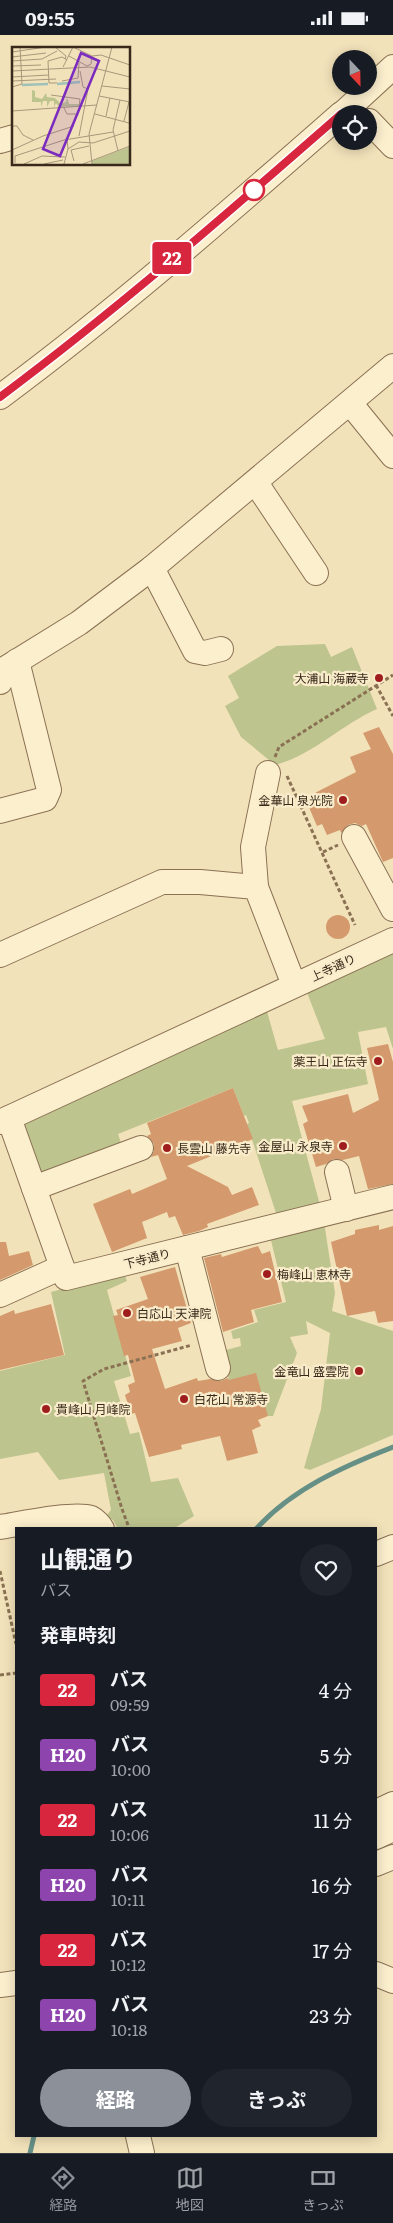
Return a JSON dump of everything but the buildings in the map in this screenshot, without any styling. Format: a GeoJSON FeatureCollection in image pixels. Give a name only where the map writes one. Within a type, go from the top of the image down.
{"type":"FeatureCollection","features":[{"type":"Feature","properties":{"kind":"street"},"geometry":{"type":"LineString","coordinates":[[356,105],[393,67]]}},
{"type":"Feature","properties":{"kind":"street"},"geometry":{"type":"LineString","coordinates":[[0,397],[62,350],[332,126]]}},
{"type":"Feature","properties":{"kind":"street"},"geometry":{"type":"LineString","coordinates":[[377,129],[393,146]]}},
{"type":"Feature","properties":{"kind":"street"},"geometry":{"type":"LineString","coordinates":[[0,811],[45,799],[49,791],[5,670],[79,623],[152,568],[256,483],[393,366]]}},
{"type":"Feature","properties":{"kind":"street"},"geometry":{"type":"LineString","coordinates":[[350,403],[393,455]]}},
{"type":"Feature","properties":{"kind":"street"},"geometry":{"type":"LineString","coordinates":[[256,483],[316,573]]}},
{"type":"Feature","properties":{"kind":"street"},"geometry":{"type":"LineString","coordinates":[[152,568],[195,651],[205,653],[221,649]]}},
{"type":"Feature","properties":{"kind":"street"},"geometry":{"type":"LineString","coordinates":[[278,769],[253,847],[256,887],[278,992]]}},
{"type":"Feature","properties":{"kind":"street"},"geometry":{"type":"LineString","coordinates":[[354,837],[393,909]]}},
{"type":"Feature","properties":{"kind":"street"},"geometry":{"type":"LineString","coordinates":[[0,955],[162,882],[200,882],[256,887]]}},
{"type":"Feature","properties":{"kind":"street","name":"上寺通り"},"geometry":{"type":"LineString","coordinates":[[5,1120],[393,940]]}},
{"type":"Feature","properties":{"kind":"street"},"geometry":{"type":"LineString","coordinates":[[0,1295],[62,1267],[34,1188],[5,1120]]}},
{"type":"Feature","properties":{"kind":"street"},"geometry":{"type":"LineString","coordinates":[[34,1188],[141,1148]]}},
{"type":"Feature","properties":{"kind":"street"},"geometry":{"type":"LineString","coordinates":[[336,1172],[346,1209]]}},
{"type":"Feature","properties":{"kind":"street","name":"下寺通り"},"geometry":{"type":"LineString","coordinates":[[62,1267],[66,1278],[393,1197]]}},
{"type":"Feature","properties":{"kind":"street"},"geometry":{"type":"LineString","coordinates":[[187,1248],[218,1368]]}},
{"type":"Feature","properties":{"kind":"street"},"geometry":{"type":"LineString","coordinates":[[0,1527],[63,1517],[90,1518],[102,1527]]}},
{"type":"Feature","properties":{"kind":"street"},"geometry":{"type":"LineString","coordinates":[[377,1554],[393,1547]]}},
{"type":"Feature","properties":{"kind":"street"},"geometry":{"type":"LineString","coordinates":[[377,1812],[393,1804]]}},
{"type":"Feature","properties":{"kind":"street"},"geometry":{"type":"LineString","coordinates":[[377,1837],[393,1829]]}},
{"type":"Feature","properties":{"kind":"street"},"geometry":{"type":"LineString","coordinates":[[377,1864],[393,1857]]}},
{"type":"Feature","properties":{"kind":"street"},"geometry":{"type":"LineString","coordinates":[[377,1974],[393,1981]]}},
{"type":"Feature","properties":{"kind":"street"},"geometry":{"type":"LineString","coordinates":[[138,2137],[142,2153]]}},
{"type":"Feature","properties":{"kind":"path"},"geometry":{"type":"LineString","coordinates":[[355,925],[274,759],[280,747],[393,675]]}},
{"type":"Feature","properties":{"kind":"path"},"geometry":{"type":"LineString","coordinates":[[376,685],[393,716]]}},
{"type":"Feature","properties":{"kind":"path"},"geometry":{"type":"LineString","coordinates":[[128,1525],[83,1381],[104,1369],[211,1340]]}},
{"type":"Feature","properties":{"kind":"path"},"geometry":{"type":"LineString","coordinates":[[0,1571],[15,1640]]}},
{"type":"Feature","properties":{"kind":"path"},"geometry":{"type":"LineString","coordinates":[[0,1675],[15,1673]]}},
{"type":"Feature","properties":{"kind":"green space"},"geometry":{"type":"Polygon","coordinates":[[[325,644],[331,657],[352,647],[377,709],[302,754],[275,765],[241,737],[225,706],[239,698],[228,676],[277,646],[325,644]]]}},
{"type":"Feature","properties":{"kind":"green space"},"geometry":{"type":"Polygon","coordinates":[[[393,950],[393,1049],[386,1027],[358,1032],[368,1084],[292,1101],[320,1205],[276,1213],[247,1124],[249,1123],[246,1115],[244,1116],[233,1088],[118,1134],[121,1143],[38,1174],[21,1122],[266,1008],[278,1050],[325,1039],[306,990],[393,950]]]}},
{"type":"Feature","properties":{"kind":"green space"},"geometry":{"type":"Polygon","coordinates":[[[324,1222],[335,1293],[332,1311],[393,1331],[393,1435],[310,1470],[304,1468],[321,1409],[330,1333],[306,1321],[308,1334],[290,1337],[297,1353],[273,1416],[268,1416],[229,1380],[222,1351],[241,1346],[240,1338],[233,1339],[231,1331],[258,1322],[254,1310],[286,1302],[270,1236],[324,1222]]]}},
{"type":"Feature","properties":{"kind":"green space"},"geometry":{"type":"Polygon","coordinates":[[[124,1273],[127,1281],[107,1290],[131,1376],[114,1381],[130,1434],[139,1432],[151,1482],[178,1478],[194,1516],[176,1527],[117,1527],[113,1520],[106,1516],[111,1510],[104,1473],[59,1480],[38,1452],[0,1459],[0,1371],[65,1355],[51,1292],[124,1273]]]}},
{"type":"Feature","properties":{"kind":"waterway"},"geometry":{"type":"LineString","coordinates":[[258,1527],[302,1490],[356,1462],[393,1447]]}},
{"type":"Feature","properties":{"kind":"waterway"},"geometry":{"type":"LineString","coordinates":[[30,2153],[34,2137]]}},
{"type":"Feature","properties":{"kind":"bus line","name":"22"},"geometry":{"type":"LineString","coordinates":[[0,397],[47,363],[251,193],[332,122]]}},
{"type":"Feature","properties":{"kind":"place","name":"大浦山 海蔵寺"},"geometry":{"type":"Point","coordinates":[379,678]}},
{"type":"Feature","properties":{"kind":"place","name":"金華山 泉光院"},"geometry":{"type":"Point","coordinates":[343,800]}},
{"type":"Feature","properties":{"kind":"place","name":"薬王山 正伝寺"},"geometry":{"type":"Point","coordinates":[378,1061]}},
{"type":"Feature","properties":{"kind":"place","name":"金屋山 永泉寺"},"geometry":{"type":"Point","coordinates":[343,1146]}},
{"type":"Feature","properties":{"kind":"place","name":"長雲山 藤先寺"},"geometry":{"type":"Point","coordinates":[167,1148]}},
{"type":"Feature","properties":{"kind":"place","name":"梅峰山 恵林寺"},"geometry":{"type":"Point","coordinates":[267,1274]}},
{"type":"Feature","properties":{"kind":"place","name":"白応山 天津院"},"geometry":{"type":"Point","coordinates":[127,1313]}},
{"type":"Feature","properties":{"kind":"place","name":"金竜山 盛雲院"},"geometry":{"type":"Point","coordinates":[359,1371]}},
{"type":"Feature","properties":{"kind":"place","name":"白花山 常源寺"},"geometry":{"type":"Point","coordinates":[184,1399]}},
{"type":"Feature","properties":{"kind":"place","name":"貴峰山 月峰院"},"geometry":{"type":"Point","coordinates":[46,1409]}}]}
